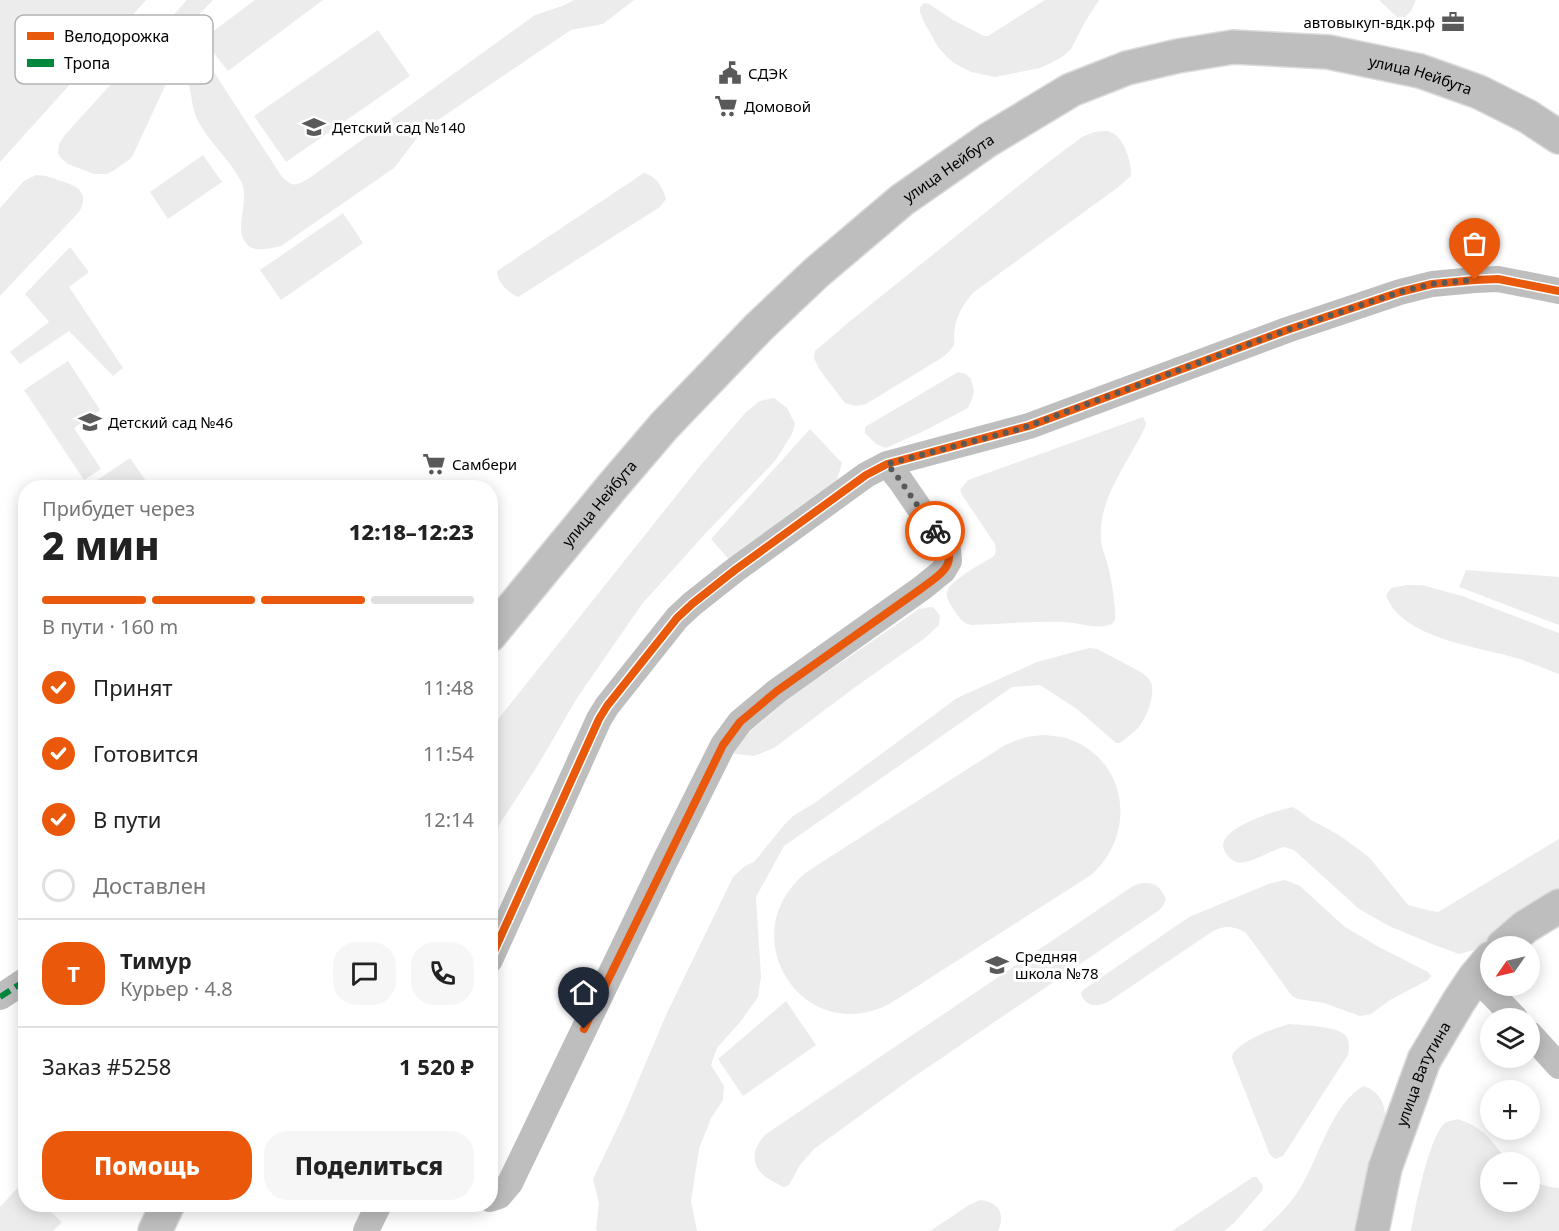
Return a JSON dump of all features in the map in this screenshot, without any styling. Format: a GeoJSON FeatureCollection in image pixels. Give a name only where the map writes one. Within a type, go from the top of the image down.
{"type":"FeatureCollection","features":[{"type":"Feature","properties":{"kind":"main road","name":"улица Нейбута"},"geometry":{"type":"LineString","coordinates":[[498,625],[657,435],[710,377],[816,273],[902,201],[988,140],[1071,90],[1127,68],[1233,47],[1328,52],[1420,71],[1469,89],[1527,116],[1559,137]]}},
{"type":"Feature","properties":{"kind":"main road"},"geometry":{"type":"LineString","coordinates":[[1515,936],[1559,906]]}},
{"type":"Feature","properties":{"kind":"main road","name":"улица Ватутина"},"geometry":{"type":"LineString","coordinates":[[1372,1231],[1386,1168],[1424,1060],[1459,1001],[1480,972]]}},
{"type":"Feature","properties":{"kind":"main road"},"geometry":{"type":"LineString","coordinates":[[155,1231],[164,1212]]}},
{"type":"Feature","properties":{"kind":"street"},"geometry":{"type":"LineString","coordinates":[[498,942],[599,719],[607,706],[670,627],[692,604],[866,475],[887,464],[1020,429],[1287,330],[1400,292],[1432,284],[1498,279],[1559,291]]}},
{"type":"Feature","properties":{"kind":"street"},"geometry":{"type":"LineString","coordinates":[[498,1196],[510,1183],[723,745],[740,722],[777,691],[922,588],[943,571],[949,561],[948,550],[887,464]]}},
{"type":"Feature","properties":{"kind":"street"},"geometry":{"type":"LineString","coordinates":[[0,997],[18,985]]}},
{"type":"Feature","properties":{"kind":"street","name":"улица Ватутина"},"geometry":{"type":"LineString","coordinates":[[1494,996],[1505,1008]]}},
{"type":"Feature","properties":{"kind":"street"},"geometry":{"type":"LineString","coordinates":[[1540,1045],[1559,1066]]}},
{"type":"Feature","properties":{"kind":"street"},"geometry":{"type":"LineString","coordinates":[[366,1231],[375,1212]]}},
{"type":"Feature","properties":{"kind":"shaded area"},"geometry":{"type":"Polygon","coordinates":[[[0,0],[146,0],[132,15],[15,15],[15,84],[70,84],[0,162],[0,0]]]}},
{"type":"Feature","properties":{"kind":"shaded area"},"geometry":{"type":"Polygon","coordinates":[[[187,0],[213,0],[198,15],[173,15],[187,0]]]}},
{"type":"Feature","properties":{"kind":"shaded area"},"geometry":{"type":"Polygon","coordinates":[[[255,0],[323,0],[228,71],[213,52],[213,32],[255,0]]]}},
{"type":"Feature","properties":{"kind":"shaded area"},"geometry":{"type":"Polygon","coordinates":[[[574,0],[634,0],[603,24],[571,30],[423,130],[394,168],[281,246],[258,249],[246,243],[241,229],[244,189],[236,173],[196,117],[189,84],[213,84],[213,71],[282,177],[289,183],[297,184],[308,179],[535,15],[574,0]]]}},
{"type":"Feature","properties":{"kind":"shaded area"},"geometry":{"type":"Polygon","coordinates":[[[1045,0],[1099,0],[1071,49],[1062,57],[1040,68],[995,77],[971,72],[947,57],[938,47],[920,12],[920,7],[924,3],[929,4],[953,20],[988,36],[1045,0]]]}},
{"type":"Feature","properties":{"kind":"shaded area"},"geometry":{"type":"Polygon","coordinates":[[[1379,0],[1416,0],[1405,17],[1397,17],[1379,0]]]}},
{"type":"Feature","properties":{"kind":"shaded area"},"geometry":{"type":"Polygon","coordinates":[[[378,30],[410,76],[286,162],[254,116],[378,30]]]}},
{"type":"Feature","properties":{"kind":"shaded area"},"geometry":{"type":"Polygon","coordinates":[[[111,84],[166,84],[133,155],[113,171],[107,174],[94,174],[68,164],[58,153],[59,144],[111,84]]]}},
{"type":"Feature","properties":{"kind":"shaded area"},"geometry":{"type":"Polygon","coordinates":[[[1108,131],[1119,139],[1128,157],[1131,176],[974,292],[958,317],[952,349],[943,357],[866,404],[856,406],[845,403],[819,369],[814,358],[815,351],[1042,167],[1082,137],[1094,132],[1108,131]]]}},
{"type":"Feature","properties":{"kind":"shaded area"},"geometry":{"type":"Polygon","coordinates":[[[203,155],[222,182],[168,219],[150,192],[203,155]]]}},
{"type":"Feature","properties":{"kind":"shaded area"},"geometry":{"type":"Polygon","coordinates":[[[644,173],[656,179],[663,190],[666,199],[660,207],[518,297],[504,287],[497,271],[644,173]]]}},
{"type":"Feature","properties":{"kind":"shaded area"},"geometry":{"type":"Polygon","coordinates":[[[36,175],[52,178],[77,188],[83,195],[82,205],[79,212],[0,296],[0,208],[24,181],[36,175]]]}},
{"type":"Feature","properties":{"kind":"shaded area"},"geometry":{"type":"Polygon","coordinates":[[[343,213],[363,243],[281,300],[260,270],[343,213]]]}},
{"type":"Feature","properties":{"kind":"shaded area"},"geometry":{"type":"Polygon","coordinates":[[[70,247],[89,272],[69,287],[123,368],[113,376],[69,331],[20,364],[10,352],[49,322],[25,294],[70,247]]]}},
{"type":"Feature","properties":{"kind":"shaded area"},"geometry":{"type":"Polygon","coordinates":[[[68,361],[100,410],[74,428],[101,469],[84,480],[24,390],[68,361]]]}},
{"type":"Feature","properties":{"kind":"shaded area"},"geometry":{"type":"Polygon","coordinates":[[[958,372],[966,374],[971,379],[974,391],[968,408],[886,448],[876,444],[865,433],[865,427],[958,372]]]}},
{"type":"Feature","properties":{"kind":"shaded area"},"geometry":{"type":"Polygon","coordinates":[[[774,398],[787,408],[795,424],[792,434],[775,461],[642,604],[577,698],[498,827],[498,719],[700,466],[746,412],[760,401],[774,398]]]}},
{"type":"Feature","properties":{"kind":"shaded area"},"geometry":{"type":"Polygon","coordinates":[[[1143,417],[1145,427],[1109,495],[1101,523],[1101,542],[1115,603],[1113,623],[1106,626],[1066,622],[971,625],[963,621],[948,600],[948,589],[962,576],[994,556],[996,551],[995,544],[960,490],[968,480],[1143,417]]]}},
{"type":"Feature","properties":{"kind":"shaded area"},"geometry":{"type":"Polygon","coordinates":[[[810,429],[842,463],[834,490],[732,563],[711,539],[810,429]]]}},
{"type":"Feature","properties":{"kind":"shaded area"},"geometry":{"type":"Polygon","coordinates":[[[130,458],[145,480],[97,480],[130,458]]]}},
{"type":"Feature","properties":{"kind":"shaded area"},"geometry":{"type":"Polygon","coordinates":[[[1466,570],[1559,577],[1559,625],[1459,587],[1466,570]]]}},
{"type":"Feature","properties":{"kind":"shaded area"},"geometry":{"type":"Polygon","coordinates":[[[1422,585],[1462,596],[1559,633],[1559,674],[1520,659],[1444,639],[1408,622],[1394,610],[1386,595],[1391,588],[1422,585]]]}},
{"type":"Feature","properties":{"kind":"shaded area"},"geometry":{"type":"Polygon","coordinates":[[[931,607],[940,616],[939,625],[925,638],[774,748],[754,756],[729,753],[733,746],[789,698],[919,609],[931,607]]]}},
{"type":"Feature","properties":{"kind":"shaded area"},"geometry":{"type":"Polygon","coordinates":[[[1089,648],[1097,649],[1141,672],[1151,683],[1151,700],[1144,719],[1138,728],[1120,743],[1116,743],[1077,709],[1040,685],[1012,687],[784,846],[756,897],[761,977],[758,997],[717,1048],[711,1065],[724,1086],[723,1100],[711,1118],[699,1149],[691,1201],[697,1231],[597,1231],[599,1203],[593,1179],[625,1112],[666,1015],[733,877],[745,866],[754,862],[793,816],[816,802],[957,698],[1037,662],[1089,648]]]}},
{"type":"Feature","properties":{"kind":"shaded area"},"geometry":{"type":"Polygon","coordinates":[[[1043,735],[1066,738],[1087,748],[1103,762],[1114,779],[1119,799],[1120,819],[1116,839],[1106,858],[1091,875],[891,1003],[859,1013],[830,1011],[805,998],[787,978],[776,953],[775,925],[785,897],[808,871],[1005,745],[1026,737],[1043,735]]]}},
{"type":"Feature","properties":{"kind":"shaded area"},"geometry":{"type":"Polygon","coordinates":[[[1292,807],[1298,810],[1369,857],[1408,905],[1438,912],[1559,839],[1559,898],[1497,936],[1480,936],[1480,946],[1459,954],[1389,926],[1359,909],[1294,850],[1284,847],[1242,863],[1231,859],[1223,847],[1226,838],[1245,824],[1292,807]]]}},
{"type":"Feature","properties":{"kind":"shaded area"},"geometry":{"type":"Polygon","coordinates":[[[1285,880],[1300,886],[1345,927],[1428,972],[1431,976],[1371,1014],[1360,1016],[1324,1003],[1292,996],[1246,933],[1226,927],[1213,931],[1108,1002],[1092,1005],[1083,998],[1081,994],[1083,990],[1189,917],[1271,883],[1285,880]]]}},
{"type":"Feature","properties":{"kind":"shaded area"},"geometry":{"type":"Polygon","coordinates":[[[1142,883],[1155,884],[1164,895],[1166,899],[1158,911],[912,1078],[814,1149],[800,1165],[789,1185],[783,1187],[764,1176],[758,1169],[755,1158],[756,1148],[766,1134],[1133,886],[1142,883]]]}},
{"type":"Feature","properties":{"kind":"shaded area"},"geometry":{"type":"Polygon","coordinates":[[[786,1001],[816,1045],[743,1096],[718,1059],[786,1001]]]}},
{"type":"Feature","properties":{"kind":"shaded area"},"geometry":{"type":"Polygon","coordinates":[[[1289,1024],[1336,1030],[1346,1036],[1349,1050],[1283,1156],[1275,1159],[1270,1155],[1232,1058],[1238,1048],[1251,1039],[1289,1024]]]}},
{"type":"Feature","properties":{"kind":"shaded area"},"geometry":{"type":"Polygon","coordinates":[[[1363,1086],[1375,1092],[1381,1099],[1385,1118],[1368,1179],[1357,1231],[1262,1231],[1284,1210],[1298,1192],[1335,1118],[1352,1094],[1363,1086]]]}},
{"type":"Feature","properties":{"kind":"shaded area"},"geometry":{"type":"Polygon","coordinates":[[[1458,1119],[1480,1130],[1480,1140],[1491,1140],[1500,1152],[1480,1152],[1480,1212],[1540,1212],[1540,1184],[1559,1188],[1559,1231],[1411,1231],[1428,1157],[1439,1130],[1449,1121],[1458,1119]]]}},
{"type":"Feature","properties":{"kind":"shaded area"},"geometry":{"type":"Polygon","coordinates":[[[1253,1177],[1257,1177],[1263,1186],[1262,1191],[1224,1231],[1172,1231],[1253,1177]]]}},
{"type":"Feature","properties":{"kind":"shaded area"},"geometry":{"type":"Polygon","coordinates":[[[18,1187],[18,1212],[51,1212],[62,1222],[53,1231],[0,1231],[0,1207],[18,1187]]]}},
{"type":"Feature","properties":{"kind":"shaded area"},"geometry":{"type":"Polygon","coordinates":[[[980,1200],[992,1203],[999,1210],[1001,1219],[998,1231],[930,1231],[969,1205],[980,1200]]]}},
{"type":"Feature","properties":{"kind":"marked path"},"geometry":{"type":"LineString","coordinates":[[0,997],[18,985]]}},
{"type":"Feature","properties":{"kind":"cycle path"},"geometry":{"type":"LineString","coordinates":[[498,942],[599,719],[607,706],[677,618],[692,604],[866,475],[887,464],[1029,426],[1287,330],[1400,292],[1432,284],[1498,279],[1559,291]]}},
{"type":"Feature","properties":{"kind":"way so far"},"geometry":{"type":"LineString","coordinates":[[935,531],[887,464],[1020,429],[1287,330],[1400,292],[1432,284],[1475,280]]}},
{"type":"Feature","properties":{"kind":"place","name":"автовыкуп-вдк.рф"},"geometry":{"type":"Point","coordinates":[1453,22]}},
{"type":"Feature","properties":{"kind":"place","name":"СДЭК"},"geometry":{"type":"Point","coordinates":[730,73]}},
{"type":"Feature","properties":{"kind":"place","name":"Домовой"},"geometry":{"type":"Point","coordinates":[726,106]}},
{"type":"Feature","properties":{"kind":"place","name":"Детский сад №140"},"geometry":{"type":"Point","coordinates":[314,127]}},
{"type":"Feature","properties":{"kind":"place","name":"Детский сад №46"},"geometry":{"type":"Point","coordinates":[90,422]}},
{"type":"Feature","properties":{"kind":"place","name":"Самбери"},"geometry":{"type":"Point","coordinates":[434,464]}},
{"type":"Feature","properties":{"kind":"place","name":"Средняя школа №78"},"geometry":{"type":"Point","coordinates":[997,965]}},
{"type":"Feature","properties":{"kind":"route"},"geometry":{"type":"LineString","coordinates":[[584,1029],[723,745],[740,722],[777,691],[943,571],[949,561],[948,550],[935,531]]}}]}
